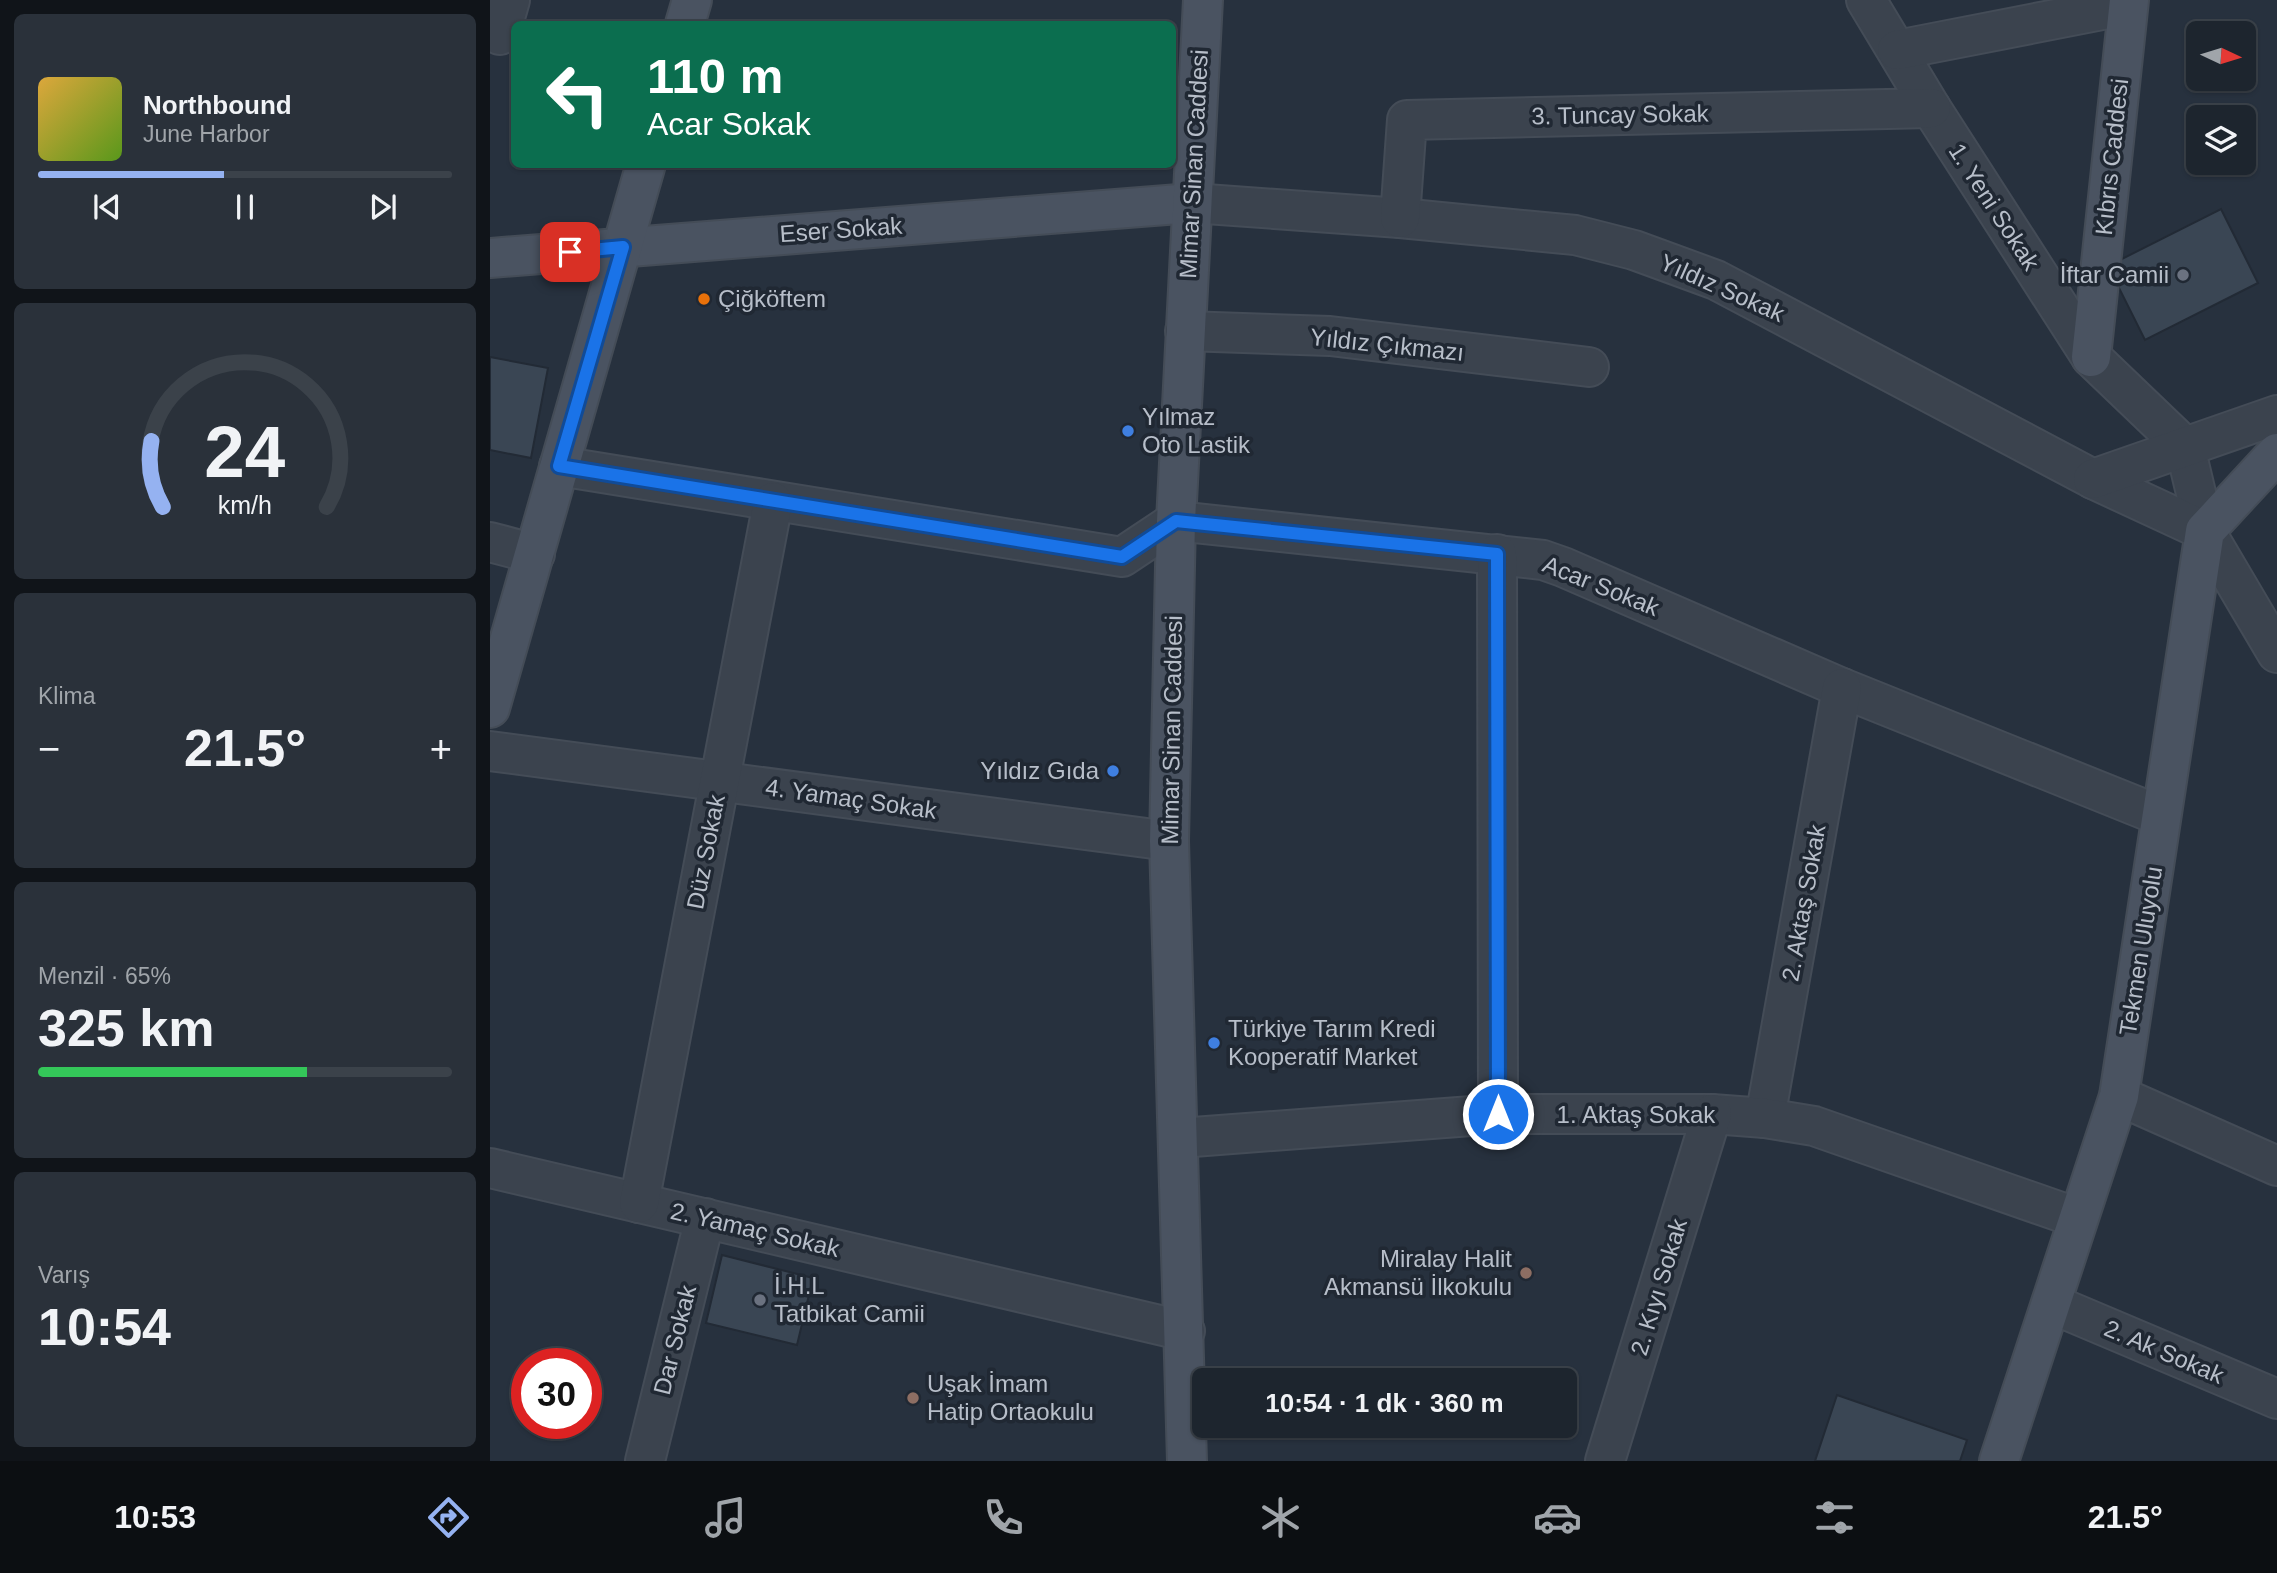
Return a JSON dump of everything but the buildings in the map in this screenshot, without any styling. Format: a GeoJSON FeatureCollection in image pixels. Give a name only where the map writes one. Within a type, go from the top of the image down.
{"type":"FeatureCollection","features":[{"type":"Feature","properties":{"kind":"street"},"geometry":{"type":"LineString","coordinates":[[686,21],[692,0]]}},
{"type":"Feature","properties":{"kind":"street","name":"Mimar Sinan Caddesi"},"geometry":{"type":"LineString","coordinates":[[1187,1461],[1170,841],[1176,521],[1203,0]]}},
{"type":"Feature","properties":{"kind":"street","name":"1. Yeni Sokak"},"geometry":{"type":"LineString","coordinates":[[1866,0],[1931,108],[2091,357],[2185,447]]}},
{"type":"Feature","properties":{"kind":"street"},"geometry":{"type":"LineString","coordinates":[[1897,50],[2129,3]]}},
{"type":"Feature","properties":{"kind":"street","name":"Kıbrıs Caddesi"},"geometry":{"type":"LineString","coordinates":[[2091,357],[2129,3]]}},
{"type":"Feature","properties":{"kind":"street","name":"3. Tuncay Sokak"},"geometry":{"type":"LineString","coordinates":[[1400,218],[1407,120],[1931,108]]}},
{"type":"Feature","properties":{"kind":"street"},"geometry":{"type":"LineString","coordinates":[[490,708],[645,168]]}},
{"type":"Feature","properties":{"kind":"street","name":"Yıldız Sokak"},"geometry":{"type":"LineString","coordinates":[[1192,203],[1400,218],[1576,236],[1634,250],[1716,281],[2093,480],[2205,531]]}},
{"type":"Feature","properties":{"kind":"street","name":"Eser Sokak"},"geometry":{"type":"LineString","coordinates":[[490,258],[1192,203]]}},
{"type":"Feature","properties":{"kind":"street","name":"Yıldız Çıkmazı"},"geometry":{"type":"LineString","coordinates":[[1185,331],[1330,337],[1589,367]]}},
{"type":"Feature","properties":{"kind":"street"},"geometry":{"type":"LineString","coordinates":[[2093,480],[2276,410]]}},
{"type":"Feature","properties":{"kind":"street"},"geometry":{"type":"LineString","coordinates":[[2185,447],[2205,531],[2277,653]]}},
{"type":"Feature","properties":{"kind":"street"},"geometry":{"type":"LineString","coordinates":[[2205,531],[2277,453]]}},
{"type":"Feature","properties":{"kind":"street"},"geometry":{"type":"LineString","coordinates":[[559,466],[1122,557],[1176,521]]}},
{"type":"Feature","properties":{"kind":"street","name":"Düz Sokak"},"geometry":{"type":"LineString","coordinates":[[639,1203],[773,502]]}},
{"type":"Feature","properties":{"kind":"street","name":"Acar Sokak"},"geometry":{"type":"LineString","coordinates":[[1176,521],[1543,561],[1563,567],[1843,688],[2161,816]]}},
{"type":"Feature","properties":{"kind":"street","name":"Tekmen Uluyolu"},"geometry":{"type":"LineString","coordinates":[[1999,1461],[2119,1096],[2205,531]]}},
{"type":"Feature","properties":{"kind":"street"},"geometry":{"type":"LineString","coordinates":[[490,542],[534,554]]}},
{"type":"Feature","properties":{"kind":"street"},"geometry":{"type":"LineString","coordinates":[[1497,554],[1498,1114]]}},
{"type":"Feature","properties":{"kind":"street","name":"2. Aktaş Sokak"},"geometry":{"type":"LineString","coordinates":[[1765,1118],[1843,688]]}},
{"type":"Feature","properties":{"kind":"street","name":"4. Yamaç Sokak"},"geometry":{"type":"LineString","coordinates":[[490,751],[1170,841]]}},
{"type":"Feature","properties":{"kind":"street"},"geometry":{"type":"LineString","coordinates":[[2119,1096],[2277,1166]]}},
{"type":"Feature","properties":{"kind":"street","name":"1. Aktaş Sokak"},"geometry":{"type":"LineString","coordinates":[[1180,1138],[1498,1114],[1712,1114],[1765,1118],[1814,1126],[2078,1218]]}},
{"type":"Feature","properties":{"kind":"street","name":"2. Kıyı Sokak"},"geometry":{"type":"LineString","coordinates":[[1605,1461],[1712,1114]]}},
{"type":"Feature","properties":{"kind":"street","name":"2. Yamaç Sokak"},"geometry":{"type":"LineString","coordinates":[[490,1168],[1185,1331]]}},
{"type":"Feature","properties":{"kind":"street","name":"Dar Sokak"},"geometry":{"type":"LineString","coordinates":[[645,1461],[705,1218]]}},
{"type":"Feature","properties":{"kind":"street","name":"2. Ak Sokak"},"geometry":{"type":"LineString","coordinates":[[2052,1304],[2277,1399]]}},
{"type":"Feature","properties":{"kind":"place","name":"İftar Camii"},"geometry":{"type":"Point","coordinates":[2183,275]}},
{"type":"Feature","properties":{"kind":"place","name":"Çiğköftem"},"geometry":{"type":"Point","coordinates":[704,299]}},
{"type":"Feature","properties":{"kind":"place","name":"Yılmaz Oto Lastik"},"geometry":{"type":"Point","coordinates":[1128,431]}},
{"type":"Feature","properties":{"kind":"place","name":"Yıldız Gıda"},"geometry":{"type":"Point","coordinates":[1113,771]}},
{"type":"Feature","properties":{"kind":"place","name":"Türkiye Tarım Kredi Kooperatif Market"},"geometry":{"type":"Point","coordinates":[1214,1043]}},
{"type":"Feature","properties":{"kind":"place","name":"Miralay Halit Akmansü İlkokulu"},"geometry":{"type":"Point","coordinates":[1526,1273]}},
{"type":"Feature","properties":{"kind":"place","name":"İ.H.L Tatbikat Camii"},"geometry":{"type":"Point","coordinates":[760,1300]}},
{"type":"Feature","properties":{"kind":"place","name":"Uşak İmam Hatip Ortaokulu"},"geometry":{"type":"Point","coordinates":[913,1398]}},
{"type":"Feature","properties":{"kind":"route"},"geometry":{"type":"LineString","coordinates":[[570,252],[623,247],[559,466],[1122,557],[1176,521],[1497,554],[1498,1114]]}}]}
